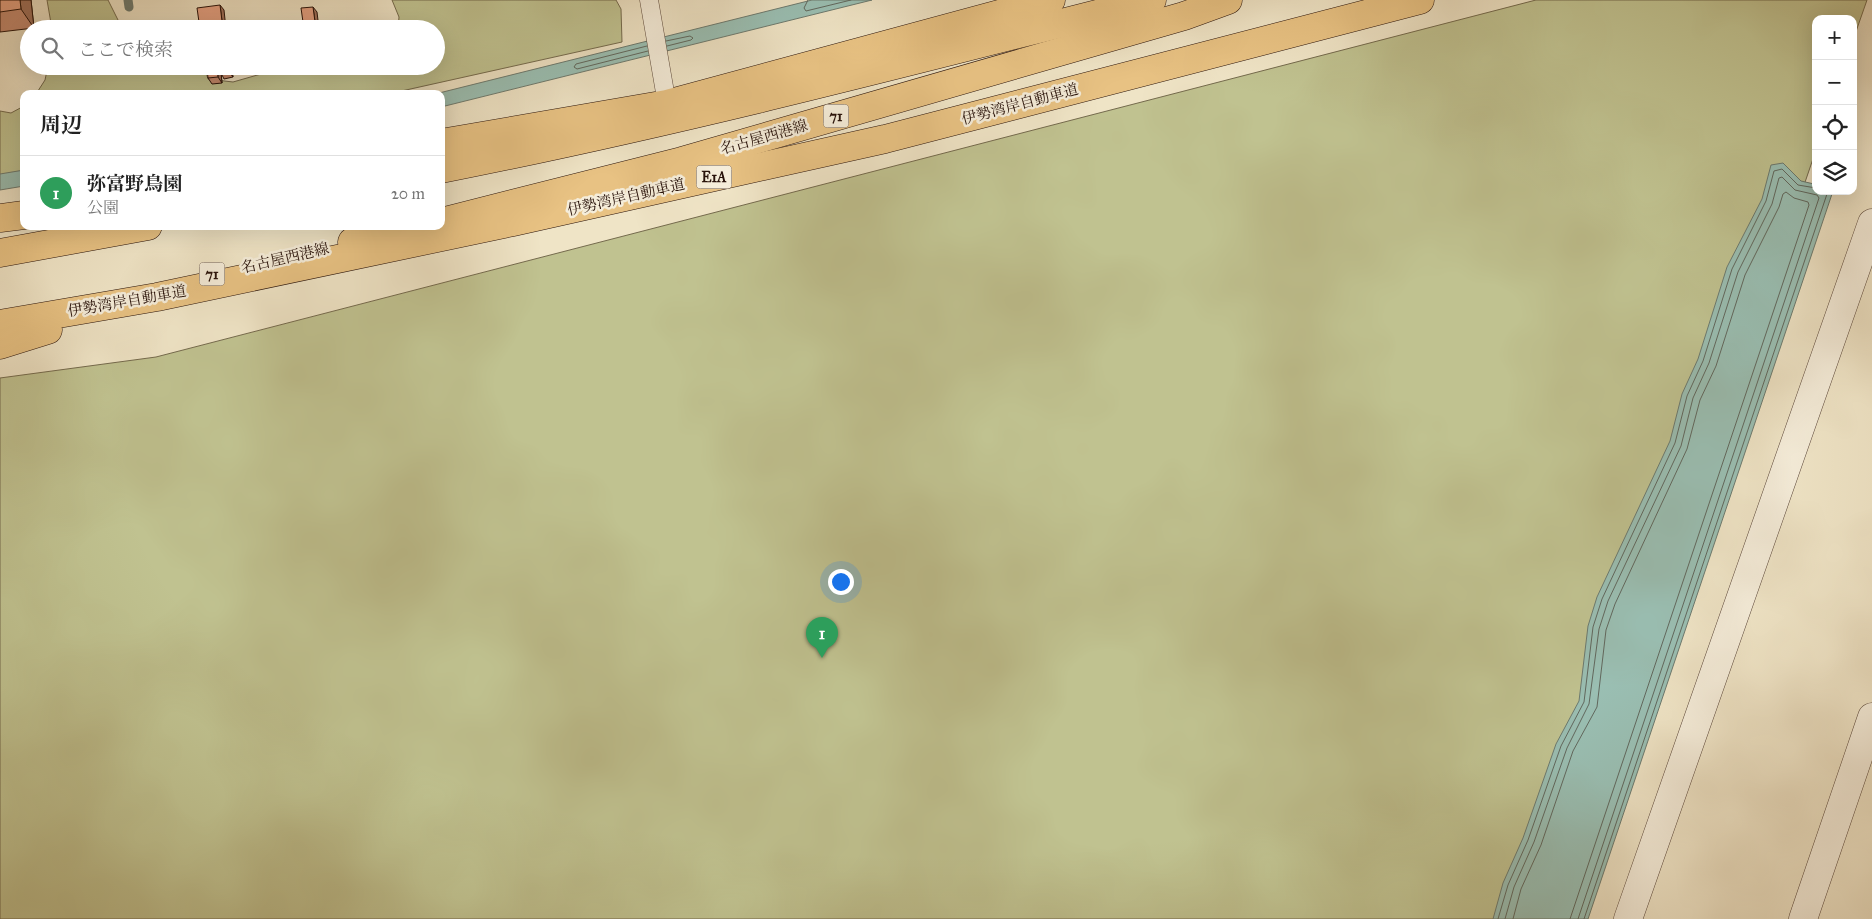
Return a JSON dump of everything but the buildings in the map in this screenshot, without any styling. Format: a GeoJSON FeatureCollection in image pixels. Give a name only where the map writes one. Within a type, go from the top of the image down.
{"type":"FeatureCollection","features":[{"type":"Feature","properties":{"kind":"main road"},"geometry":{"type":"LineString","coordinates":[[445,142],[667,104],[1051,0]]}},
{"type":"Feature","properties":{"kind":"main road"},"geometry":{"type":"LineString","coordinates":[[445,168],[565,144],[889,67],[1152,0]]}},
{"type":"Feature","properties":{"kind":"main road","name":"名古屋西港線"},"geometry":{"type":"LineString","coordinates":[[445,221],[682,161],[1184,16],[1228,0]]}},
{"type":"Feature","properties":{"kind":"main road","name":"伊勢湾岸自動車道"},"geometry":{"type":"LineString","coordinates":[[0,323],[157,297],[513,222],[885,139],[1420,0]]}},
{"type":"Feature","properties":{"kind":"main road"},"geometry":{"type":"LineString","coordinates":[[445,159],[565,144]]}},
{"type":"Feature","properties":{"kind":"main road"},"geometry":{"type":"LineString","coordinates":[[0,218],[20,216]]}},
{"type":"Feature","properties":{"kind":"main road"},"geometry":{"type":"LineString","coordinates":[[0,223],[20,217]]}},
{"type":"Feature","properties":{"kind":"main road"},"geometry":{"type":"LineString","coordinates":[[0,253],[126,230]]}},
{"type":"Feature","properties":{"kind":"main road","name":"名古屋西港線"},"geometry":{"type":"LineString","coordinates":[[0,323],[407,230]]}},
{"type":"Feature","properties":{"kind":"main road"},"geometry":{"type":"LineString","coordinates":[[0,345],[157,297]]}},
{"type":"Feature","properties":{"kind":"street"},"geometry":{"type":"LineString","coordinates":[[1628,919],[1872,223]]}},
{"type":"Feature","properties":{"kind":"street"},"geometry":{"type":"LineString","coordinates":[[1802,919],[1872,716]]}},
{"type":"Feature","properties":{"kind":"lane"},"geometry":{"type":"LineString","coordinates":[[649,0],[667,104]]}},
{"type":"Feature","properties":{"kind":"green space"},"geometry":{"type":"Polygon","coordinates":[[[47,0],[108,0],[118,20],[50,20],[47,0]]]}},
{"type":"Feature","properties":{"kind":"green space"},"geometry":{"type":"Polygon","coordinates":[[[392,0],[616,0],[621,9],[622,42],[406,90],[39,90],[46,75],[207,75],[208,79],[233,82],[258,75],[445,75],[445,20],[399,20],[392,0]]]}},
{"type":"Feature","properties":{"kind":"green space"},"geometry":{"type":"Polygon","coordinates":[[[1536,0],[1867,0],[1857,29],[1857,15],[1812,15],[1812,162],[1554,919],[0,919],[0,378],[156,357],[1536,0]]]}},
{"type":"Feature","properties":{"kind":"green space"},"geometry":{"type":"Polygon","coordinates":[[[20,108],[20,172],[0,176],[0,111],[11,113],[20,108]]]}},
{"type":"Feature","properties":{"kind":"water"},"geometry":{"type":"Polygon","coordinates":[[[812,0],[872,0],[445,106],[445,92],[812,0]]]}},
{"type":"Feature","properties":{"kind":"water"},"geometry":{"type":"Polygon","coordinates":[[[1783,163],[1801,181],[1812,184],[1812,195],[1832,195],[1588,919],[1493,919],[1503,883],[1523,838],[1556,744],[1579,701],[1588,626],[1597,597],[1670,441],[1682,394],[1698,359],[1727,267],[1762,199],[1771,165],[1783,163]]]}},
{"type":"Feature","properties":{"kind":"water"},"geometry":{"type":"Polygon","coordinates":[[[20,171],[20,187],[0,190],[0,174],[20,171]]]}},
{"type":"Feature","properties":{"kind":"waterway"},"geometry":{"type":"LineString","coordinates":[[128,0],[129,7]]}},
{"type":"Feature","properties":{"kind":"place","name":"弥富野鳥園"},"geometry":{"type":"Point","coordinates":[822,658]}}]}
